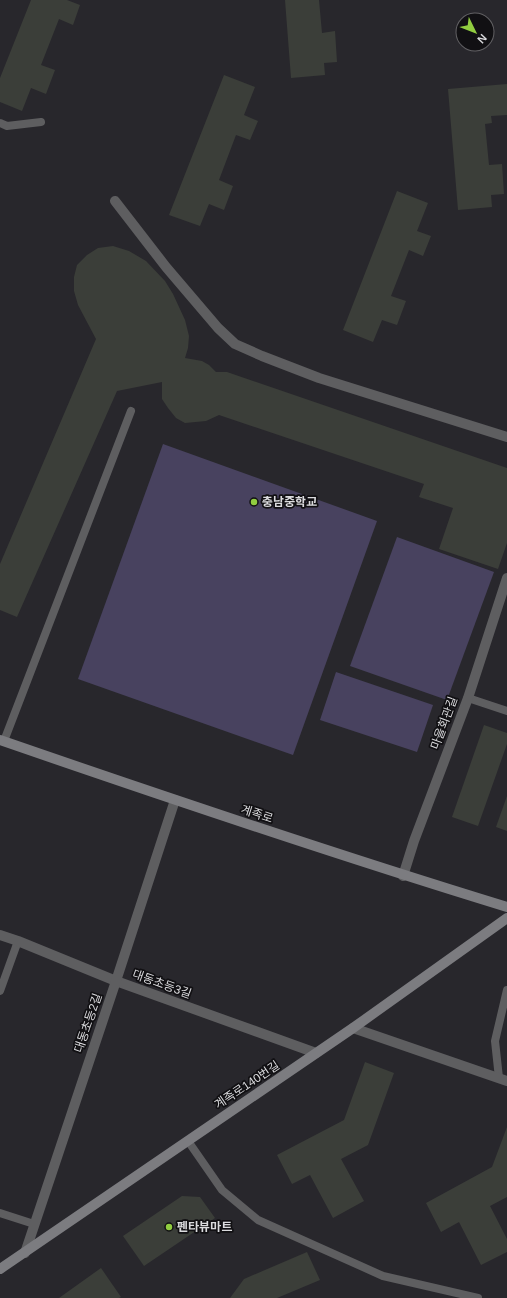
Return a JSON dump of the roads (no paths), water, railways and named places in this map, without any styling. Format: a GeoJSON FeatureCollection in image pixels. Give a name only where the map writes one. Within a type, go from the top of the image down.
{"type":"FeatureCollection","features":[{"type":"Feature","properties":{"kind":"main road","name":"계족로"},"geometry":{"type":"LineString","coordinates":[[2,741],[403,876],[507,907]]}},
{"type":"Feature","properties":{"kind":"main road","name":"계족로140번길"},"geometry":{"type":"LineString","coordinates":[[0,1269],[316,1054],[507,918]]}},
{"type":"Feature","properties":{"kind":"street"},"geometry":{"type":"LineString","coordinates":[[115,201],[166,267],[218,328],[235,344],[319,378],[507,438]]}},
{"type":"Feature","properties":{"kind":"street","name":"마을회관길"},"geometry":{"type":"LineString","coordinates":[[403,876],[414,841],[468,698],[507,578]]}},
{"type":"Feature","properties":{"kind":"street","name":"대동초등2길"},"geometry":{"type":"LineString","coordinates":[[25,1253],[175,800]]}},
{"type":"Feature","properties":{"kind":"street","name":"대동초등3길"},"geometry":{"type":"LineString","coordinates":[[0,935],[116,981],[316,1054]]}},
{"type":"Feature","properties":{"kind":"street"},"geometry":{"type":"LineString","coordinates":[[353,1028],[503,1080]]}},
{"type":"Feature","properties":{"kind":"lane"},"geometry":{"type":"LineString","coordinates":[[0,123],[7,126],[41,122]]}},
{"type":"Feature","properties":{"kind":"lane"},"geometry":{"type":"LineString","coordinates":[[2,741],[131,411]]}},
{"type":"Feature","properties":{"kind":"lane"},"geometry":{"type":"LineString","coordinates":[[468,698],[507,711]]}},
{"type":"Feature","properties":{"kind":"lane"},"geometry":{"type":"LineString","coordinates":[[0,991],[18,941]]}},
{"type":"Feature","properties":{"kind":"lane"},"geometry":{"type":"LineString","coordinates":[[503,1080],[495,1041],[507,990]]}},
{"type":"Feature","properties":{"kind":"lane"},"geometry":{"type":"LineString","coordinates":[[188,1141],[222,1190],[258,1220],[383,1276],[478,1298]]}},
{"type":"Feature","properties":{"kind":"lane"},"geometry":{"type":"LineString","coordinates":[[0,1214],[34,1224]]}},
{"type":"Feature","properties":{"kind":"place","name":"충남중학교"},"geometry":{"type":"Point","coordinates":[254,502]}},
{"type":"Feature","properties":{"kind":"place","name":"펜타뷰마트"},"geometry":{"type":"Point","coordinates":[169,1227]}}]}
